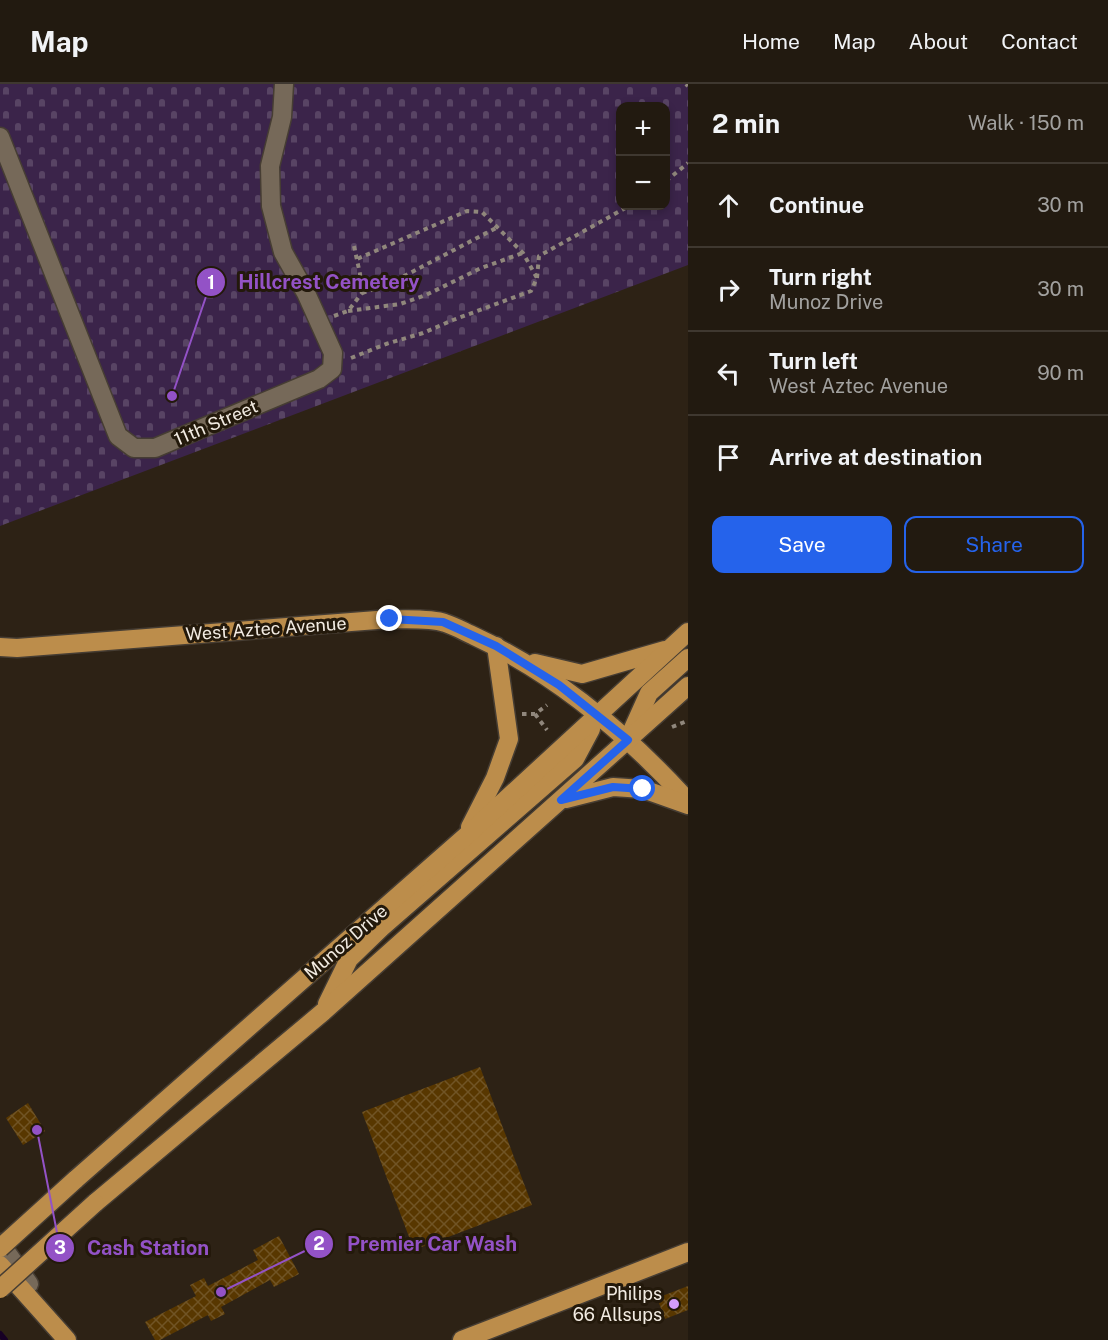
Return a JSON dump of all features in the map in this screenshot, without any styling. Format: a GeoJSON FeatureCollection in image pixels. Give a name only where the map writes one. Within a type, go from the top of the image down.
{"type":"FeatureCollection","features":[{"type":"Feature","properties":{"kind":"main road","name":"West Aztec Avenue"},"geometry":{"type":"LineString","coordinates":[[0,647],[17,648],[390,619],[443,622],[496,646],[559,685],[628,740],[656,766],[688,803]]}},
{"type":"Feature","properties":{"kind":"main road","name":"Munoz Drive"},"geometry":{"type":"LineString","coordinates":[[0,1248],[466,836],[688,632]]}},
{"type":"Feature","properties":{"kind":"main road"},"geometry":{"type":"LineString","coordinates":[[496,646],[542,666],[582,674],[669,648]]}},
{"type":"Feature","properties":{"kind":"main road"},"geometry":{"type":"LineString","coordinates":[[466,836],[495,778],[509,739],[496,646]]}},
{"type":"Feature","properties":{"kind":"main road"},"geometry":{"type":"LineString","coordinates":[[628,740],[649,693],[688,658]]}},
{"type":"Feature","properties":{"kind":"main road","name":"Munoz Drive"},"geometry":{"type":"LineString","coordinates":[[0,1289],[95,1203],[323,1012],[688,686]]}},
{"type":"Feature","properties":{"kind":"main road"},"geometry":{"type":"LineString","coordinates":[[323,1012],[349,959],[381,928],[575,759],[598,716]]}},
{"type":"Feature","properties":{"kind":"main road"},"geometry":{"type":"LineString","coordinates":[[561,800],[613,787],[643,789],[688,803]]}},
{"type":"Feature","properties":{"kind":"main road"},"geometry":{"type":"LineString","coordinates":[[462,1340],[688,1252]]}},
{"type":"Feature","properties":{"kind":"main road"},"geometry":{"type":"LineString","coordinates":[[0,1265],[66,1339]]}},
{"type":"Feature","properties":{"kind":"street"},"geometry":{"type":"LineString","coordinates":[[284,84],[282,117],[270,166],[271,206],[283,252],[306,293],[333,353],[332,369]]}},
{"type":"Feature","properties":{"kind":"street","name":"11th Street"},"geometry":{"type":"LineString","coordinates":[[0,137],[118,436],[134,448],[155,448],[319,379],[332,369]]}},
{"type":"Feature","properties":{"kind":"street"},"geometry":{"type":"LineString","coordinates":[[0,1243],[66,1339]]}},
{"type":"Feature","properties":{"kind":"path"},"geometry":{"type":"LineString","coordinates":[[670,177],[688,163]]}},
{"type":"Feature","properties":{"kind":"path"},"geometry":{"type":"LineString","coordinates":[[332,369],[356,356],[531,291],[537,278],[539,256],[622,210]]}},
{"type":"Feature","properties":{"kind":"path"},"geometry":{"type":"LineString","coordinates":[[357,259],[467,211],[482,212],[523,253],[537,278]]}},
{"type":"Feature","properties":{"kind":"path"},"geometry":{"type":"LineString","coordinates":[[348,311],[362,293],[387,285],[498,226]]}},
{"type":"Feature","properties":{"kind":"path"},"geometry":{"type":"LineString","coordinates":[[354,246],[362,293]]}},
{"type":"Feature","properties":{"kind":"path"},"geometry":{"type":"LineString","coordinates":[[319,321],[348,311],[399,304],[426,295],[481,268],[523,253]]}},
{"type":"Feature","properties":{"kind":"path"},"geometry":{"type":"LineString","coordinates":[[512,715],[535,714],[546,705]]}},
{"type":"Feature","properties":{"kind":"path"},"geometry":{"type":"LineString","coordinates":[[535,714],[547,730]]}},
{"type":"Feature","properties":{"kind":"green space"},"geometry":{"type":"Polygon","coordinates":[[[0,84],[688,84],[688,265],[0,526],[0,84]]]}},
{"type":"Feature","properties":{"kind":"building"},"geometry":{"type":"Polygon","coordinates":[[[480,1067],[532,1205],[414,1250],[362,1112],[480,1067]]]}},
{"type":"Feature","properties":{"kind":"building"},"geometry":{"type":"Polygon","coordinates":[[[28,1103],[45,1131],[23,1145],[6,1118],[28,1103]]]}},
{"type":"Feature","properties":{"kind":"building"},"geometry":{"type":"Polygon","coordinates":[[[279,1236],[299,1274],[274,1287],[270,1280],[221,1307],[225,1314],[211,1321],[208,1315],[160,1340],[155,1340],[145,1322],[196,1296],[190,1285],[204,1278],[208,1286],[258,1260],[253,1250],[279,1236]]]}},
{"type":"Feature","properties":{"kind":"building","name":"Philips 66 Allsups"},"geometry":{"type":"Polygon","coordinates":[[[688,1286],[688,1310],[665,1319],[657,1298],[688,1286]]]}},
{"type":"Feature","properties":{"kind":"waterway"},"geometry":{"type":"LineString","coordinates":[[0,1334],[5,1340]]}},
{"type":"Feature","properties":{"kind":"place","name":"Hillcrest Cemetery"},"geometry":{"type":"Point","coordinates":[172,396]}},
{"type":"Feature","properties":{"kind":"place","name":"Cash Station"},"geometry":{"type":"Point","coordinates":[37,1130]}},
{"type":"Feature","properties":{"kind":"place","name":"Premier Car Wash"},"geometry":{"type":"Point","coordinates":[221,1292]}},
{"type":"Feature","properties":{"kind":"place","name":"Philips 66 Allsups"},"geometry":{"type":"Point","coordinates":[674,1304]}},
{"type":"Feature","properties":{"kind":"route"},"geometry":{"type":"LineString","coordinates":[[390,619],[443,622],[496,646],[559,685],[628,740],[561,800],[613,787],[643,789]]}}]}
